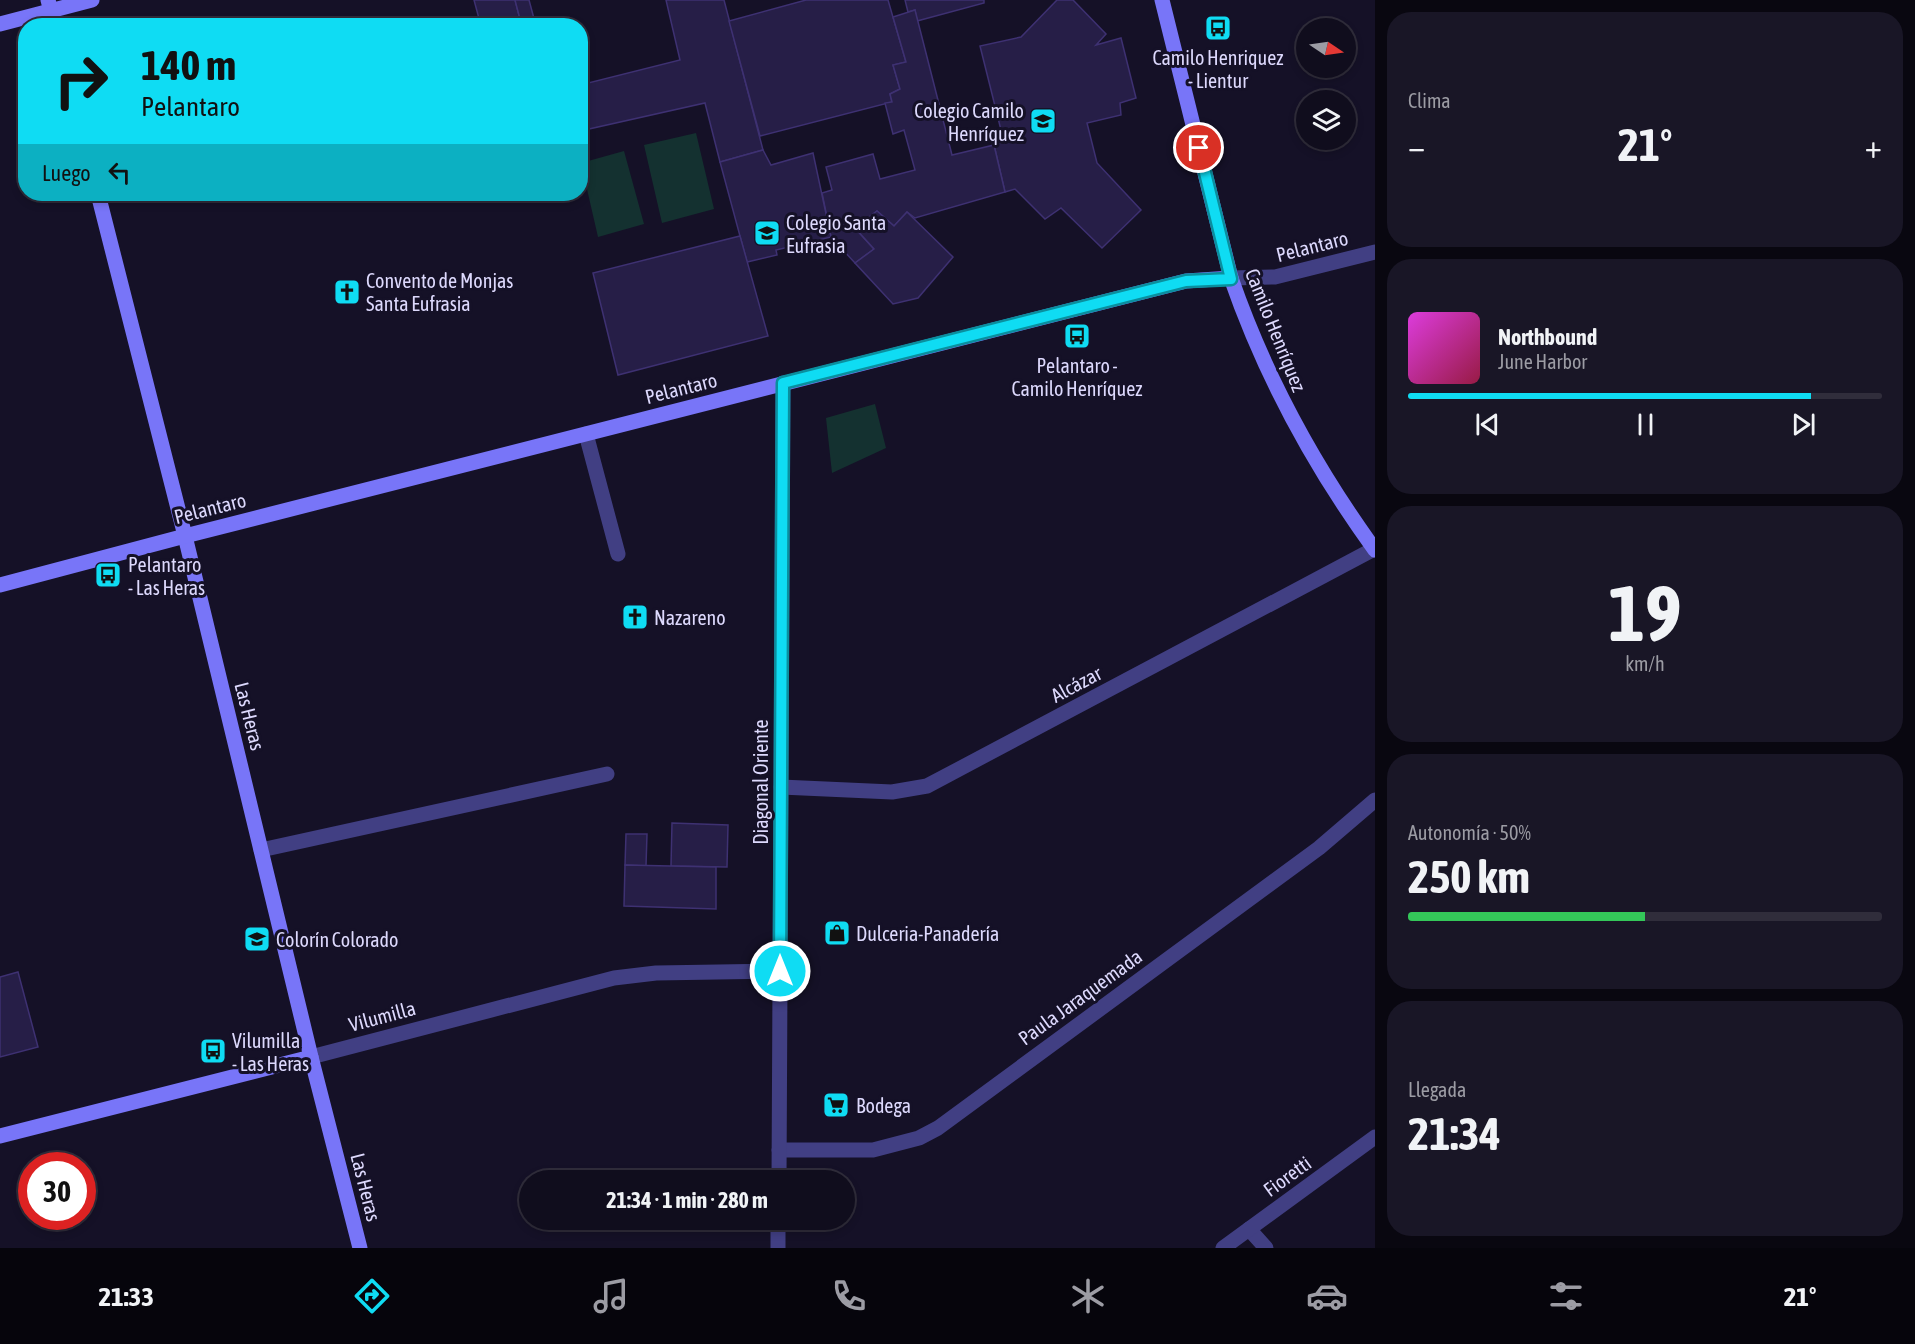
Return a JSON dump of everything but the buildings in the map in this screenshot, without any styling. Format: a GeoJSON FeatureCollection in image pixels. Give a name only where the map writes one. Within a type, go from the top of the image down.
{"type":"FeatureCollection","features":[{"type":"Feature","properties":{"kind":"main road"},"geometry":{"type":"LineString","coordinates":[[26,18],[92,0]]}},
{"type":"Feature","properties":{"kind":"main road","name":"Camilo Henríquez"},"geometry":{"type":"LineString","coordinates":[[1162,0],[1231,279],[1244,316],[1286,411],[1336,495],[1375,550]]}},
{"type":"Feature","properties":{"kind":"main road"},"geometry":{"type":"LineString","coordinates":[[0,24],[18,20]]}},
{"type":"Feature","properties":{"kind":"main road","name":"Las Heras"},"geometry":{"type":"LineString","coordinates":[[100,201],[185,536],[311,1057],[360,1248]]}},
{"type":"Feature","properties":{"kind":"main road","name":"Pelantaro"},"geometry":{"type":"LineString","coordinates":[[0,585],[1186,281],[1231,279]]}},
{"type":"Feature","properties":{"kind":"main road","name":"Vilumilla"},"geometry":{"type":"LineString","coordinates":[[0,1136],[311,1057]]}},
{"type":"Feature","properties":{"kind":"street","name":"Pelantaro"},"geometry":{"type":"LineString","coordinates":[[1231,279],[1275,277],[1375,252]]}},
{"type":"Feature","properties":{"kind":"street","name":"Diagonal Oriente"},"geometry":{"type":"LineString","coordinates":[[779,1170],[783,383]]}},
{"type":"Feature","properties":{"kind":"street"},"geometry":{"type":"LineString","coordinates":[[586,434],[618,554]]}},
{"type":"Feature","properties":{"kind":"street","name":"Alcázar"},"geometry":{"type":"LineString","coordinates":[[781,787],[892,792],[927,786],[1375,550]]}},
{"type":"Feature","properties":{"kind":"street"},"geometry":{"type":"LineString","coordinates":[[261,850],[607,774]]}},
{"type":"Feature","properties":{"kind":"street","name":"Paula Jaraquemada"},"geometry":{"type":"LineString","coordinates":[[779,1150],[873,1150],[919,1138],[938,1128],[1319,848],[1375,800]]}},
{"type":"Feature","properties":{"kind":"street","name":"Vilumilla"},"geometry":{"type":"LineString","coordinates":[[311,1057],[614,978],[656,973],[780,971]]}},
{"type":"Feature","properties":{"kind":"street","name":"Fioretti"},"geometry":{"type":"LineString","coordinates":[[1223,1248],[1375,1137]]}},
{"type":"Feature","properties":{"kind":"street"},"geometry":{"type":"LineString","coordinates":[[1250,1229],[1266,1248]]}},
{"type":"Feature","properties":{"kind":"street"},"geometry":{"type":"LineString","coordinates":[[778,1230],[778,1248]]}},
{"type":"Feature","properties":{"kind":"green space"},"geometry":{"type":"Polygon","coordinates":[[[696,133],[714,209],[662,223],[644,145],[696,133]]]}},
{"type":"Feature","properties":{"kind":"green space"},"geometry":{"type":"Polygon","coordinates":[[[624,151],[644,224],[598,237],[588,193],[588,161],[624,151]]]}},
{"type":"Feature","properties":{"kind":"green space"},"geometry":{"type":"Polygon","coordinates":[[[875,404],[886,448],[832,473],[826,418],[875,404]]]}},
{"type":"Feature","properties":{"kind":"place","name":"Camilo Henriquez - Lientur"},"geometry":{"type":"Point","coordinates":[1218,28]}},
{"type":"Feature","properties":{"kind":"place","name":"Colegio Camilo Henríquez"},"geometry":{"type":"Point","coordinates":[1043,121]}},
{"type":"Feature","properties":{"kind":"place","name":"Colegio Santa Eufrasia"},"geometry":{"type":"Point","coordinates":[767,233]}},
{"type":"Feature","properties":{"kind":"place","name":"Convento de Monjas Santa Eufrasia"},"geometry":{"type":"Point","coordinates":[347,292]}},
{"type":"Feature","properties":{"kind":"place","name":"Pelantaro - Camilo Henríquez"},"geometry":{"type":"Point","coordinates":[1077,336]}},
{"type":"Feature","properties":{"kind":"place","name":"Pelantaro - Las Heras"},"geometry":{"type":"Point","coordinates":[108,575]}},
{"type":"Feature","properties":{"kind":"place","name":"Nazareno"},"geometry":{"type":"Point","coordinates":[635,617]}},
{"type":"Feature","properties":{"kind":"place","name":"Dulceria-Panadería"},"geometry":{"type":"Point","coordinates":[837,933]}},
{"type":"Feature","properties":{"kind":"place","name":"Colorín Colorado"},"geometry":{"type":"Point","coordinates":[257,939]}},
{"type":"Feature","properties":{"kind":"place","name":"Vilumilla - Las Heras"},"geometry":{"type":"Point","coordinates":[213,1051]}},
{"type":"Feature","properties":{"kind":"place","name":"Bodega"},"geometry":{"type":"Point","coordinates":[836,1105]}},
{"type":"Feature","properties":{"kind":"route"},"geometry":{"type":"LineString","coordinates":[[780,971],[783,383],[1186,281],[1231,279],[1199,148]]}}]}
